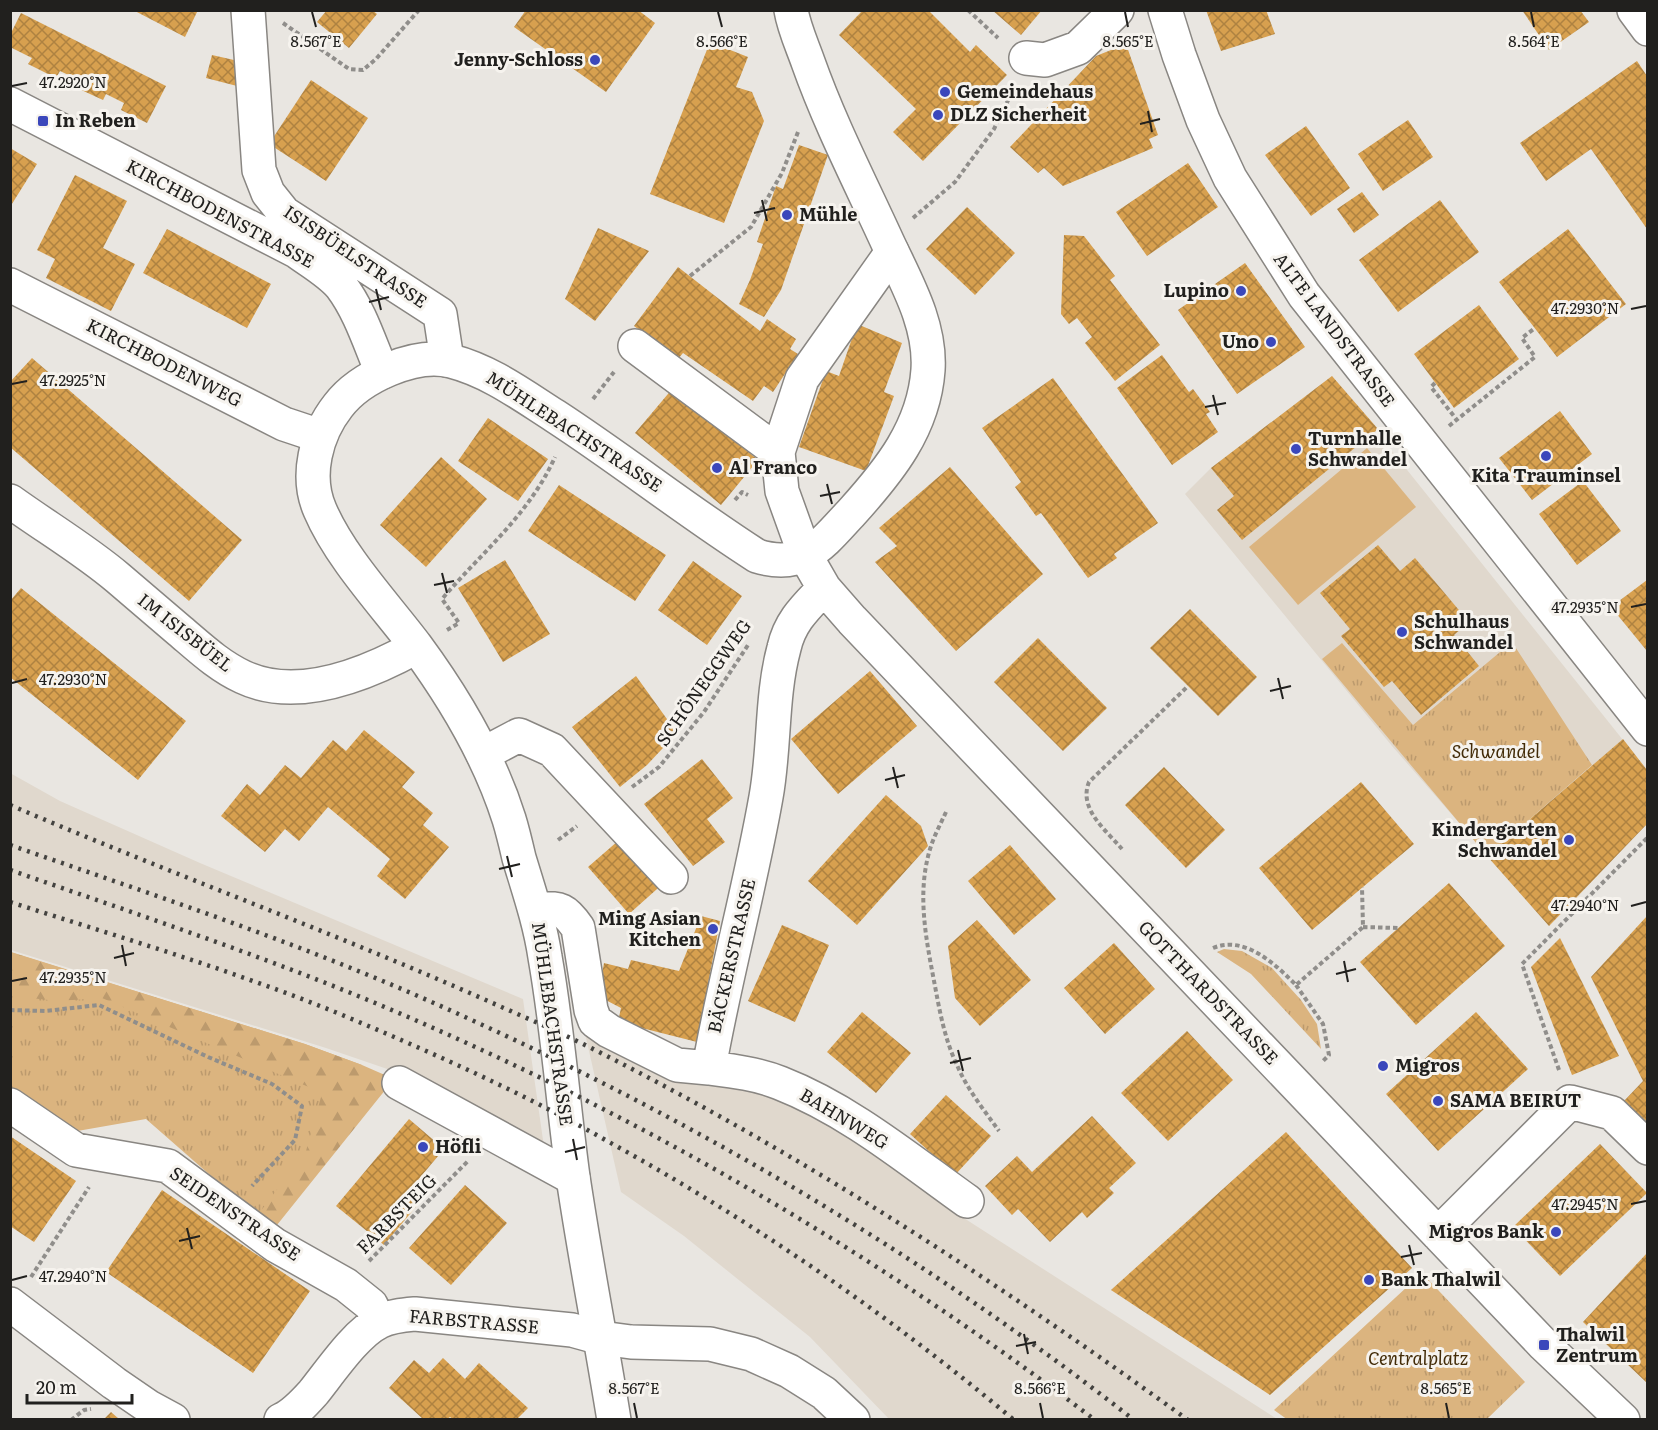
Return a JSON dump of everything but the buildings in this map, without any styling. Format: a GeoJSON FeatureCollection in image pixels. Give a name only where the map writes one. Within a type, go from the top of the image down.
{"type":"FeatureCollection","features":[{"type":"Feature","properties":{"kind":"street","name":"ISISBÜELSTRASSE"},"geometry":{"type":"LineString","coordinates":[[248,10],[260,170],[268,193],[284,213],[440,314],[447,360]]}},
{"type":"Feature","properties":{"kind":"street","name":"MÜHLEBACHSTRASSE"},"geometry":{"type":"LineString","coordinates":[[614,1419],[573,1178],[547,966],[510,822],[483,754],[466,721],[416,647],[329,529],[318,505],[314,482],[315,453],[329,418],[344,399],[382,372],[404,364],[447,360],[492,375],[573,428],[757,556],[773,561],[789,561],[805,555],[825,541],[895,462],[907,442],[924,396],[928,371],[928,350],[911,292],[822,101],[790,10]]}},
{"type":"Feature","properties":{"kind":"street"},"geometry":{"type":"LineString","coordinates":[[1021,71],[1078,48],[1117,10]]}},
{"type":"Feature","properties":{"kind":"street","name":"ALTE LANDSTRASSE"},"geometry":{"type":"LineString","coordinates":[[1165,10],[1203,120],[1230,178],[1304,295],[1647,729]]}},
{"type":"Feature","properties":{"kind":"street"},"geometry":{"type":"LineString","coordinates":[[1634,10],[1647,29]]}},
{"type":"Feature","properties":{"kind":"street","name":"KIRCHBODENSTRASSE"},"geometry":{"type":"LineString","coordinates":[[10,104],[296,251],[322,269],[341,286],[359,318],[382,372]]}},
{"type":"Feature","properties":{"kind":"street"},"geometry":{"type":"LineString","coordinates":[[635,346],[778,452],[802,379],[892,252]]}},
{"type":"Feature","properties":{"kind":"street","name":"KIRCHBODENWEG"},"geometry":{"type":"LineString","coordinates":[[10,285],[284,424],[320,436]]}},
{"type":"Feature","properties":{"kind":"street","name":"GOTTHARDSTRASSE"},"geometry":{"type":"LineString","coordinates":[[778,452],[782,491],[805,555],[824,588],[1545,1346],[1623,1419]]}},
{"type":"Feature","properties":{"kind":"street","name":"IM ISISBÜEL"},"geometry":{"type":"LineString","coordinates":[[10,501],[113,574],[214,660],[243,677],[269,686],[311,685],[342,679],[416,647]]}},
{"type":"Feature","properties":{"kind":"street","name":"BÄCKERSTRASSE"},"geometry":{"type":"LineString","coordinates":[[708,1068],[767,795],[778,675],[784,645],[798,614],[824,588]]}},
{"type":"Feature","properties":{"kind":"street"},"geometry":{"type":"LineString","coordinates":[[483,754],[519,735],[552,750],[671,877]]}},
{"type":"Feature","properties":{"kind":"street"},"geometry":{"type":"LineString","coordinates":[[534,909],[561,909],[578,928],[591,1010],[595,1022],[677,1065],[708,1068]]}},
{"type":"Feature","properties":{"kind":"street","name":"BAHNWEG"},"geometry":{"type":"LineString","coordinates":[[708,1068],[744,1073],[780,1083],[818,1101],[875,1135],[967,1201]]}},
{"type":"Feature","properties":{"kind":"street"},"geometry":{"type":"LineString","coordinates":[[399,1083],[573,1178]]}},
{"type":"Feature","properties":{"kind":"street"},"geometry":{"type":"LineString","coordinates":[[1438,1234],[1570,1101],[1612,1113],[1647,1148]]}},
{"type":"Feature","properties":{"kind":"street","name":"SEIDENSTRASSE"},"geometry":{"type":"LineString","coordinates":[[10,1105],[76,1150],[168,1166],[275,1245],[346,1285],[371,1305],[379,1322]]}},
{"type":"Feature","properties":{"kind":"street"},"geometry":{"type":"LineString","coordinates":[[12,1304],[114,1383],[149,1407],[173,1419]]}},
{"type":"Feature","properties":{"kind":"street","name":"FARBSTRASSE"},"geometry":{"type":"LineString","coordinates":[[281,1419],[286,1418],[306,1401],[363,1332],[379,1322],[398,1315],[415,1314],[572,1330],[601,1338],[651,1343],[711,1344],[751,1354],[789,1371],[824,1393],[853,1419]]}},
{"type":"Feature","properties":{"kind":"path"},"geometry":{"type":"LineString","coordinates":[[280,21],[355,71],[369,67],[419,10]]}},
{"type":"Feature","properties":{"kind":"path"},"geometry":{"type":"LineString","coordinates":[[912,218],[955,182],[994,129],[1021,71]]}},
{"type":"Feature","properties":{"kind":"path"},"geometry":{"type":"LineString","coordinates":[[690,276],[751,228],[782,173],[798,130]]}},
{"type":"Feature","properties":{"kind":"path"},"geometry":{"type":"LineString","coordinates":[[1423,447],[1535,357],[1522,338],[1535,328]]}},
{"type":"Feature","properties":{"kind":"path"},"geometry":{"type":"LineString","coordinates":[[1435,383],[1431,387],[1457,420]]}},
{"type":"Feature","properties":{"kind":"path"},"geometry":{"type":"LineString","coordinates":[[447,630],[459,622],[442,599],[521,515],[547,476],[558,451]]}},
{"type":"Feature","properties":{"kind":"path","name":"SCHÖNEGGWEG"},"geometry":{"type":"LineString","coordinates":[[558,840],[659,767],[704,712],[754,637]]}},
{"type":"Feature","properties":{"kind":"path"},"geometry":{"type":"LineString","coordinates":[[1128,856],[1090,811],[1085,791],[1089,782],[1188,686]]}},
{"type":"Feature","properties":{"kind":"path"},"geometry":{"type":"LineString","coordinates":[[946,812],[932,845],[926,867],[922,906],[926,938],[946,1033],[957,1066],[971,1091],[999,1131]]}},
{"type":"Feature","properties":{"kind":"path"},"geometry":{"type":"LineString","coordinates":[[1570,1101],[1522,964],[1647,837]]}},
{"type":"Feature","properties":{"kind":"path"},"geometry":{"type":"LineString","coordinates":[[1362,887],[1363,927]]}},
{"type":"Feature","properties":{"kind":"path"},"geometry":{"type":"LineString","coordinates":[[1296,985],[1363,927],[1398,928]]}},
{"type":"Feature","properties":{"kind":"path"},"geometry":{"type":"LineString","coordinates":[[1207,952],[1214,947],[1232,943],[1251,950],[1278,967],[1296,985],[1323,1024],[1329,1055],[1323,1061]]}},
{"type":"Feature","properties":{"kind":"path"},"geometry":{"type":"LineString","coordinates":[[10,1010],[45,1011],[99,1005],[208,1057],[272,1084],[302,1106],[295,1140],[228,1210]]}},
{"type":"Feature","properties":{"kind":"path","name":"FARBSTEIG"},"geometry":{"type":"LineString","coordinates":[[346,1285],[493,1136]]}},
{"type":"Feature","properties":{"kind":"path"},"geometry":{"type":"LineString","coordinates":[[12,1304],[108,1156]]}},
{"type":"Feature","properties":{"kind":"shaded area","name":"Schwandel"},"geometry":{"type":"Polygon","coordinates":[[[1332,376],[1647,770],[1647,824],[1549,926],[1392,746],[1185,494],[1211,468],[1332,376]]]}},
{"type":"Feature","properties":{"kind":"shaded area"},"geometry":{"type":"Polygon","coordinates":[[[10,773],[60,801],[200,863],[523,999],[544,1147],[399,1073],[11,950],[10,773]]]}},
{"type":"Feature","properties":{"kind":"shaded area"},"geometry":{"type":"Polygon","coordinates":[[[584,1029],[692,1083],[764,1090],[861,1139],[956,1213],[1277,1419],[889,1419],[810,1337],[684,1236],[621,1192],[584,1029]]]}},
{"type":"Feature","properties":{"kind":"green space"},"geometry":{"type":"Polygon","coordinates":[[[1367,448],[1416,507],[1298,605],[1249,547],[1367,448]]]}},
{"type":"Feature","properties":{"kind":"green space","name":"Schwandel"},"geometry":{"type":"Polygon","coordinates":[[[1512,642],[1592,765],[1487,856],[1322,659],[1342,643],[1413,725],[1512,642]]]}},
{"type":"Feature","properties":{"kind":"green space"},"geometry":{"type":"Polygon","coordinates":[[[1224,949],[1242,951],[1272,968],[1301,1000],[1317,1024],[1321,1049],[1251,974],[1217,952],[1224,949]]]}},
{"type":"Feature","properties":{"kind":"green space"},"geometry":{"type":"Polygon","coordinates":[[[10,952],[305,1044],[394,1079],[273,1230],[257,1216],[306,1151],[321,1097],[318,1091],[102,998],[58,1001],[11,996],[10,952]]]}},
{"type":"Feature","properties":{"kind":"green space"},"geometry":{"type":"Polygon","coordinates":[[[11,952],[305,1044],[362,1065],[273,1230],[146,1119],[66,1133],[11,1094],[11,952]]]}},
{"type":"Feature","properties":{"kind":"green space","name":"Centralplatz"},"geometry":{"type":"Polygon","coordinates":[[[1422,1273],[1525,1382],[1487,1419],[1288,1420],[1274,1410],[1422,1273]]]}},
{"type":"Feature","properties":{"kind":"railway"},"geometry":{"type":"LineString","coordinates":[[10,805],[429,975],[543,1025],[674,1091],[826,1178],[900,1224],[1046,1320],[1188,1420]]}},
{"type":"Feature","properties":{"kind":"railway"},"geometry":{"type":"LineString","coordinates":[[10,845],[362,972],[507,1036],[602,1082],[695,1131],[876,1238],[1050,1356],[1134,1420]]}},
{"type":"Feature","properties":{"kind":"railway"},"geometry":{"type":"LineString","coordinates":[[10,870],[222,944],[327,984],[431,1027],[606,1110],[691,1156],[856,1254],[1017,1362],[1095,1420]]}},
{"type":"Feature","properties":{"kind":"railway"},"geometry":{"type":"LineString","coordinates":[[10,902],[174,954],[295,996],[440,1057],[542,1106],[662,1172],[767,1237],[918,1343],[1014,1420]]}},
{"type":"Feature","properties":{"kind":"place","name":"Jenny-Schloss"},"geometry":{"type":"Point","coordinates":[595,60]}},
{"type":"Feature","properties":{"kind":"place","name":"Gemeindehaus"},"geometry":{"type":"Point","coordinates":[945,92]}},
{"type":"Feature","properties":{"kind":"place","name":"DLZ Sicherheit"},"geometry":{"type":"Point","coordinates":[938,115]}},
{"type":"Feature","properties":{"kind":"place","name":"In Reben"},"geometry":{"type":"Point","coordinates":[43,121]}},
{"type":"Feature","properties":{"kind":"place","name":"Mühle"},"geometry":{"type":"Point","coordinates":[787,215]}},
{"type":"Feature","properties":{"kind":"place","name":"Lupino"},"geometry":{"type":"Point","coordinates":[1241,291]}},
{"type":"Feature","properties":{"kind":"place","name":"Uno"},"geometry":{"type":"Point","coordinates":[1271,342]}},
{"type":"Feature","properties":{"kind":"place","name":"Turnhalle Schwandel"},"geometry":{"type":"Point","coordinates":[1296,449]}},
{"type":"Feature","properties":{"kind":"place","name":"Kita Trauminsel"},"geometry":{"type":"Point","coordinates":[1546,456]}},
{"type":"Feature","properties":{"kind":"place","name":"Al Franco"},"geometry":{"type":"Point","coordinates":[717,468]}},
{"type":"Feature","properties":{"kind":"place","name":"Schulhaus Schwandel"},"geometry":{"type":"Point","coordinates":[1402,632]}},
{"type":"Feature","properties":{"kind":"place","name":"Kindergarten Schwandel"},"geometry":{"type":"Point","coordinates":[1569,840]}},
{"type":"Feature","properties":{"kind":"place","name":"Ming Asian Kitchen"},"geometry":{"type":"Point","coordinates":[713,929]}},
{"type":"Feature","properties":{"kind":"place","name":"Migros"},"geometry":{"type":"Point","coordinates":[1383,1066]}},
{"type":"Feature","properties":{"kind":"place","name":"SAMA BEIRUT"},"geometry":{"type":"Point","coordinates":[1438,1101]}},
{"type":"Feature","properties":{"kind":"place","name":"Höfli"},"geometry":{"type":"Point","coordinates":[423,1147]}},
{"type":"Feature","properties":{"kind":"place","name":"Migros Bank"},"geometry":{"type":"Point","coordinates":[1556,1232]}},
{"type":"Feature","properties":{"kind":"place","name":"Bank Thalwil"},"geometry":{"type":"Point","coordinates":[1369,1280]}},
{"type":"Feature","properties":{"kind":"place","name":"Thalwil Zentrum"},"geometry":{"type":"Point","coordinates":[1544,1345]}}]}
